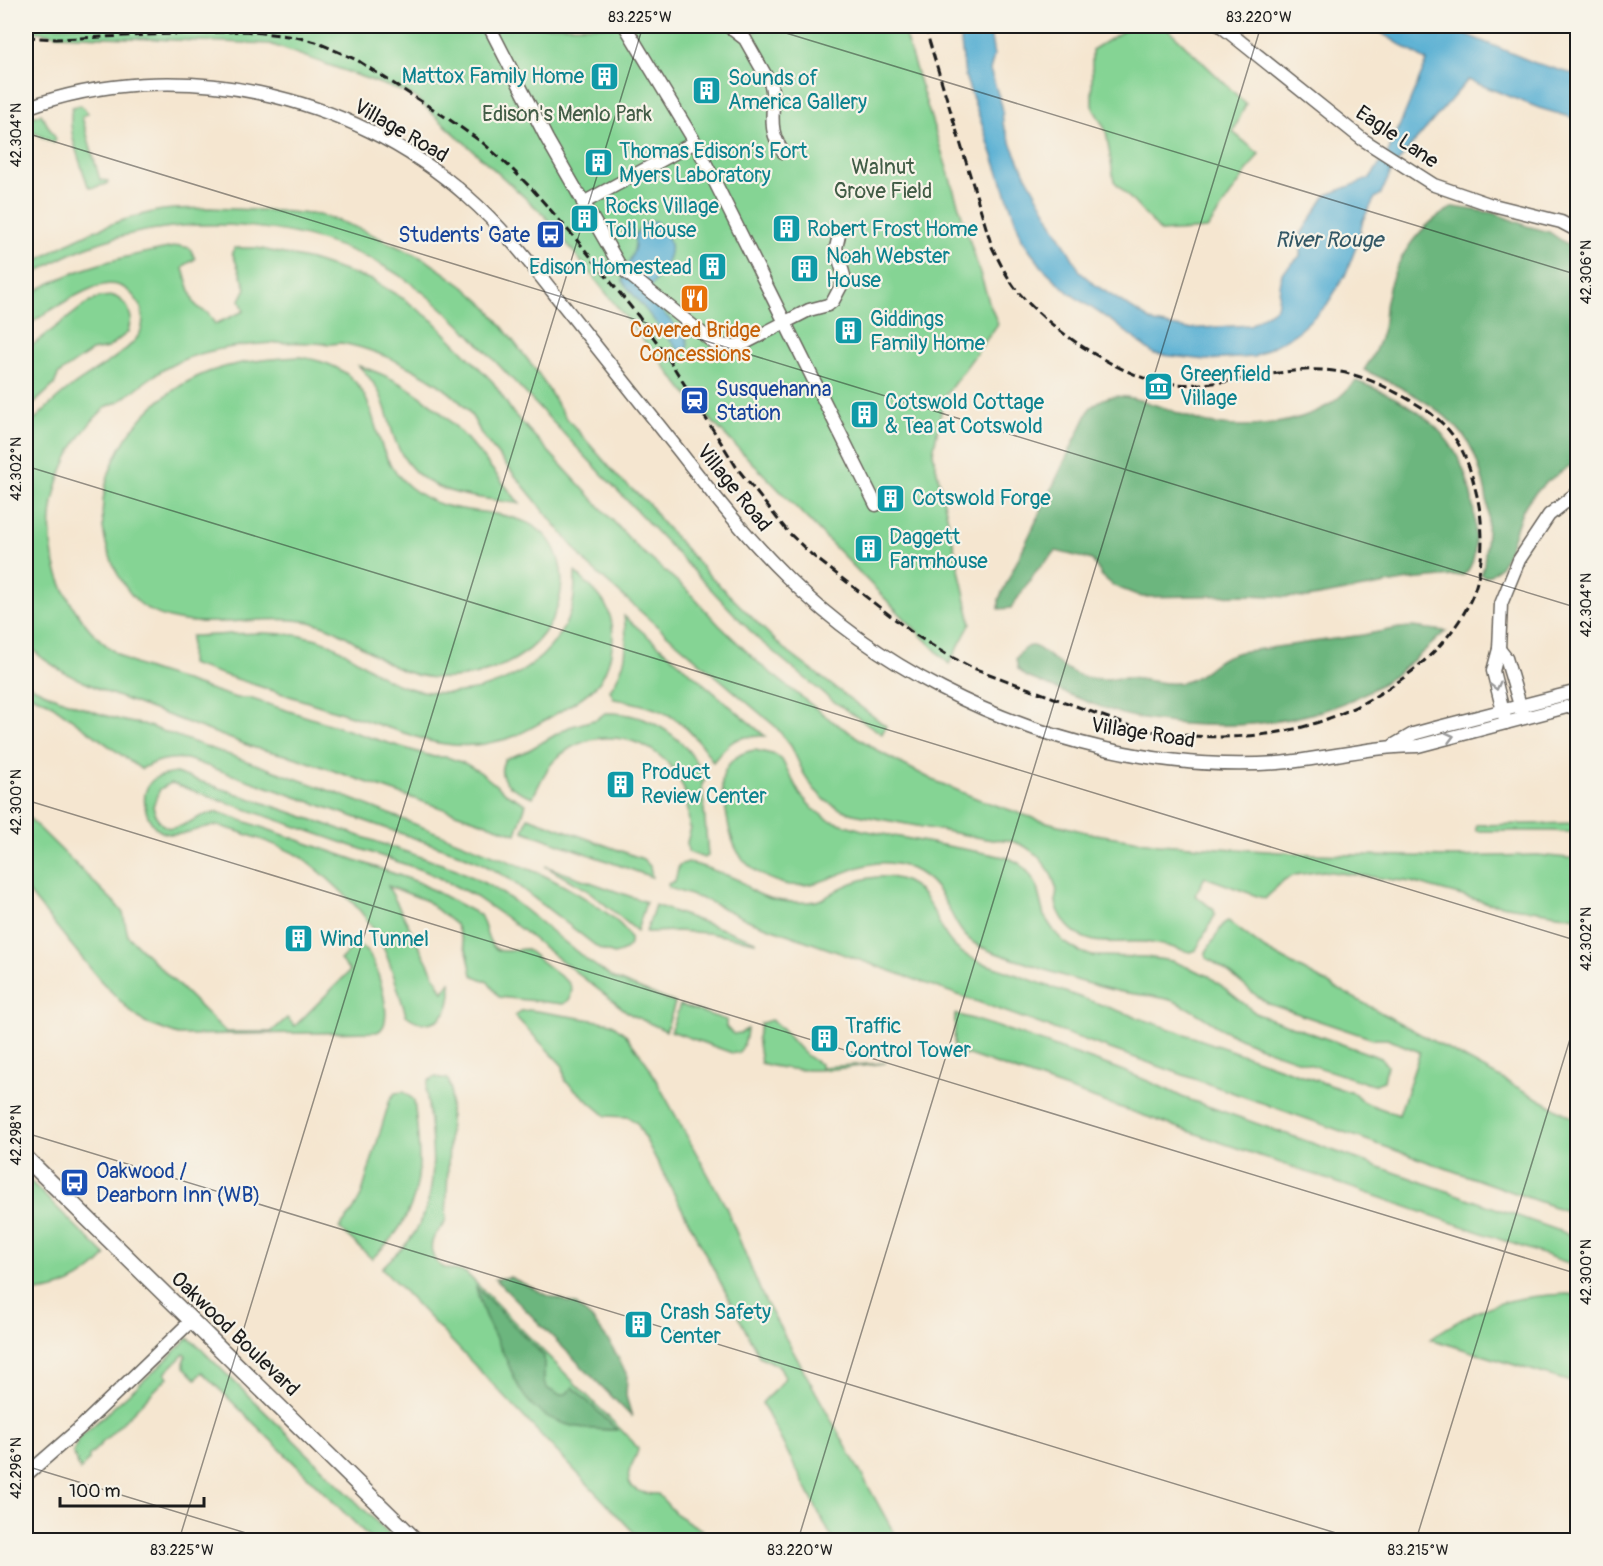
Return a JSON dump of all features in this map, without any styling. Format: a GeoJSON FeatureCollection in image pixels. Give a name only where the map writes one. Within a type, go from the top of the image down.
{"type":"FeatureCollection","features":[{"type":"Feature","properties":{"kind":"main road","name":"Oakwood Boulevard"},"geometry":{"type":"LineString","coordinates":[[26,1158],[415,1540]]}},
{"type":"Feature","properties":{"kind":"street"},"geometry":{"type":"LineString","coordinates":[[489,26],[583,203],[621,268],[710,341],[723,347],[743,344],[809,310],[828,305],[838,293],[844,276],[836,248],[839,235]]}},
{"type":"Feature","properties":{"kind":"street"},"geometry":{"type":"LineString","coordinates":[[625,26],[695,142],[876,505]]}},
{"type":"Feature","properties":{"kind":"street"},"geometry":{"type":"LineString","coordinates":[[728,26],[745,39],[771,85],[773,133],[783,152]]}},
{"type":"Feature","properties":{"kind":"street","name":"Eagle Lane"},"geometry":{"type":"LineString","coordinates":[[1221,26],[1362,139],[1434,185],[1489,204],[1560,222],[1578,231]]}},
{"type":"Feature","properties":{"kind":"street","name":"Village Road"},"geometry":{"type":"LineString","coordinates":[[26,108],[62,97],[116,87],[184,84],[224,87],[261,93],[307,105],[371,132],[413,155],[467,196],[514,243],[727,512],[790,581],[836,621],[886,657],[968,702],[1016,722],[1079,743],[1149,758],[1247,764],[1275,763],[1334,757],[1393,746],[1413,734],[1504,717],[1578,691]]}},
{"type":"Feature","properties":{"kind":"street"},"geometry":{"type":"LineString","coordinates":[[583,203],[695,142]]}},
{"type":"Feature","properties":{"kind":"street"},"geometry":{"type":"LineString","coordinates":[[1504,717],[1493,671],[1499,649],[1501,604],[1519,560],[1549,515],[1578,492]]}},
{"type":"Feature","properties":{"kind":"street"},"geometry":{"type":"LineString","coordinates":[[1499,649],[1506,658],[1522,712]]}},
{"type":"Feature","properties":{"kind":"street","name":"Village Road"},"geometry":{"type":"LineString","coordinates":[[1522,712],[1578,704]]}},
{"type":"Feature","properties":{"kind":"street"},"geometry":{"type":"LineString","coordinates":[[26,1474],[81,1427],[191,1321]]}},
{"type":"Feature","properties":{"kind":"green space"},"geometry":{"type":"Polygon","coordinates":[[[26,26],[734,26],[743,38],[765,26],[902,26],[998,324],[944,397],[933,453],[971,623],[949,664],[692,401],[544,215],[412,95],[270,44],[58,35],[26,30],[26,26]]]}},
{"type":"Feature","properties":{"kind":"green space"},"geometry":{"type":"Polygon","coordinates":[[[1131,26],[1165,26],[1246,104],[1233,132],[1259,154],[1207,229],[1161,232],[1114,181],[1106,131],[1092,106],[1092,50],[1131,26]]]}},
{"type":"Feature","properties":{"kind":"green space"},"geometry":{"type":"Polygon","coordinates":[[[80,105],[88,113],[82,117],[100,180],[108,181],[107,184],[91,188],[88,186],[78,157],[71,127],[72,107],[80,105]]]}},
{"type":"Feature","properties":{"kind":"green space"},"geometry":{"type":"Polygon","coordinates":[[[41,114],[56,139],[54,143],[26,129],[26,119],[41,114]]]}},
{"type":"Feature","properties":{"kind":"green space"},"geometry":{"type":"Polygon","coordinates":[[[1454,207],[1494,213],[1549,232],[1577,251],[1577,461],[1548,481],[1530,499],[1500,566],[1485,577],[1481,574],[1487,533],[1487,501],[1479,467],[1468,442],[1454,425],[1431,406],[1364,370],[1380,339],[1389,286],[1401,258],[1430,223],[1454,207]]]}},
{"type":"Feature","properties":{"kind":"green space"},"geometry":{"type":"Polygon","coordinates":[[[209,208],[280,211],[319,215],[339,221],[426,260],[468,290],[487,307],[538,373],[564,415],[619,478],[649,504],[660,520],[709,575],[785,650],[886,726],[882,734],[830,699],[758,639],[460,325],[412,284],[367,258],[330,243],[291,233],[250,227],[209,225],[168,228],[128,235],[90,246],[49,265],[26,279],[26,268],[72,241],[122,220],[157,211],[209,208]]]}},
{"type":"Feature","properties":{"kind":"green space"},"geometry":{"type":"Polygon","coordinates":[[[179,246],[190,248],[195,259],[183,269],[194,303],[208,313],[215,324],[244,311],[240,300],[246,288],[232,252],[235,248],[257,248],[311,260],[372,280],[404,299],[432,320],[493,382],[513,413],[638,548],[686,589],[719,625],[763,667],[832,721],[883,754],[933,780],[978,799],[1039,820],[1089,833],[1159,844],[1311,854],[1452,857],[1538,855],[1577,859],[1577,917],[1488,903],[1411,882],[1323,871],[1295,875],[1284,880],[1265,899],[1205,877],[1195,895],[1214,910],[1215,915],[1196,950],[1190,952],[1145,942],[1104,942],[1084,938],[1067,925],[1060,914],[1056,904],[1056,887],[1047,867],[1023,846],[1014,842],[853,814],[826,801],[814,789],[791,746],[776,727],[588,565],[481,434],[463,405],[449,392],[414,370],[376,353],[341,343],[264,344],[211,351],[164,369],[121,400],[106,407],[78,440],[68,458],[54,496],[51,537],[57,573],[71,603],[90,629],[114,652],[128,661],[236,698],[249,698],[434,757],[447,757],[466,764],[480,772],[507,794],[526,804],[516,834],[294,757],[255,748],[106,692],[65,673],[42,658],[26,643],[26,428],[64,393],[126,349],[141,331],[143,315],[139,304],[124,287],[107,284],[97,286],[68,300],[26,327],[26,297],[81,270],[179,246]]]}},
{"type":"Feature","properties":{"kind":"green space"},"geometry":{"type":"Polygon","coordinates":[[[114,296],[128,308],[131,318],[128,332],[108,348],[92,351],[64,370],[58,375],[54,385],[26,411],[26,350],[86,304],[100,297],[114,296]]]}},
{"type":"Feature","properties":{"kind":"green space"},"geometry":{"type":"Polygon","coordinates":[[[300,357],[330,365],[350,377],[363,393],[383,450],[393,469],[414,490],[443,505],[508,516],[524,521],[549,540],[561,569],[560,596],[553,619],[530,649],[506,664],[478,674],[448,678],[419,676],[391,665],[325,626],[293,620],[198,622],[176,619],[155,613],[137,601],[126,588],[113,564],[105,538],[102,512],[106,486],[114,461],[126,438],[163,398],[198,376],[241,363],[300,357]]]}},
{"type":"Feature","properties":{"kind":"green space"},"geometry":{"type":"Polygon","coordinates":[[[359,366],[386,376],[431,404],[468,440],[520,504],[443,489],[427,481],[413,470],[402,454],[393,434],[378,391],[359,366]]]}},
{"type":"Feature","properties":{"kind":"green space"},"geometry":{"type":"Polygon","coordinates":[[[1356,381],[1405,403],[1425,417],[1442,434],[1455,452],[1465,474],[1472,499],[1475,528],[1473,559],[1464,575],[1409,580],[1307,598],[1249,595],[1142,597],[1114,586],[1102,576],[1092,560],[1056,551],[1037,570],[1011,608],[999,609],[999,599],[1090,408],[1098,402],[1116,396],[1128,397],[1208,423],[1254,426],[1286,421],[1315,412],[1336,400],[1356,381]]]}},
{"type":"Feature","properties":{"kind":"green space"},"geometry":{"type":"Polygon","coordinates":[[[575,572],[600,597],[610,615],[613,634],[611,654],[604,673],[594,688],[573,703],[524,732],[499,741],[463,745],[429,741],[190,664],[191,636],[252,633],[298,635],[326,642],[381,676],[405,687],[429,692],[453,693],[477,689],[501,682],[523,671],[542,656],[558,638],[572,605],[575,572]]]}},
{"type":"Feature","properties":{"kind":"green space"},"geometry":{"type":"Polygon","coordinates":[[[624,616],[765,736],[735,740],[713,762],[693,735],[672,717],[647,706],[614,699],[610,690],[620,672],[625,654],[624,616]]]}},
{"type":"Feature","properties":{"kind":"green space"},"geometry":{"type":"Polygon","coordinates":[[[1412,627],[1446,631],[1402,670],[1363,694],[1314,713],[1263,723],[1184,724],[1134,717],[1093,704],[1027,677],[1018,669],[1016,659],[1026,648],[1035,646],[1066,669],[1088,678],[1129,678],[1181,683],[1198,676],[1225,657],[1240,652],[1412,627]]]}},
{"type":"Feature","properties":{"kind":"green space"},"geometry":{"type":"Polygon","coordinates":[[[26,683],[83,708],[117,719],[143,724],[339,794],[541,874],[605,911],[629,937],[628,947],[614,954],[600,949],[508,878],[460,854],[187,759],[162,760],[141,769],[48,702],[26,693],[26,683]]]}},
{"type":"Feature","properties":{"kind":"green space"},"geometry":{"type":"Polygon","coordinates":[[[605,713],[637,717],[652,723],[666,730],[689,752],[705,780],[702,784],[708,856],[704,858],[688,852],[687,842],[691,828],[687,800],[682,785],[672,768],[642,745],[624,739],[606,738],[587,741],[570,748],[554,761],[533,797],[519,792],[504,779],[502,767],[505,759],[527,751],[569,727],[597,719],[605,713]]]}},
{"type":"Feature","properties":{"kind":"green space"},"geometry":{"type":"Polygon","coordinates":[[[755,750],[776,755],[782,760],[800,794],[813,809],[829,820],[862,830],[1009,858],[1019,863],[1036,884],[1044,916],[1054,931],[1064,942],[1078,951],[1092,956],[1146,957],[1172,961],[1209,976],[1257,1014],[1381,1058],[1387,1066],[1384,1081],[1373,1085],[1275,1053],[1222,1029],[1190,1009],[1170,1000],[1094,985],[984,949],[968,939],[935,887],[912,869],[878,863],[805,885],[786,885],[768,878],[748,864],[736,848],[729,828],[722,787],[723,776],[729,764],[743,753],[755,750]]]}},
{"type":"Feature","properties":{"kind":"green space"},"geometry":{"type":"Polygon","coordinates":[[[176,773],[456,869],[492,887],[514,901],[587,960],[615,979],[675,1003],[666,1031],[630,1014],[473,895],[427,872],[171,783],[160,789],[153,806],[162,824],[168,827],[181,826],[204,815],[218,812],[418,882],[480,915],[488,939],[495,948],[506,951],[526,949],[569,983],[572,989],[570,999],[563,1004],[499,997],[488,982],[472,975],[468,955],[456,925],[425,900],[388,886],[443,992],[450,982],[449,1003],[440,1018],[425,1023],[416,1021],[406,1015],[387,957],[373,928],[352,902],[306,860],[269,843],[220,826],[179,834],[158,830],[148,817],[145,792],[154,779],[176,773]]]}},
{"type":"Feature","properties":{"kind":"green space"},"geometry":{"type":"Polygon","coordinates":[[[26,815],[115,903],[123,913],[128,936],[226,1032],[271,1032],[287,1018],[295,1026],[350,971],[340,960],[358,945],[370,956],[381,986],[386,1009],[383,1027],[377,1032],[178,1035],[145,1023],[99,979],[26,889],[26,815]]]}},
{"type":"Feature","properties":{"kind":"green space"},"geometry":{"type":"Polygon","coordinates":[[[528,817],[643,859],[650,866],[652,877],[523,831],[528,817]]]}},
{"type":"Feature","properties":{"kind":"green space"},"geometry":{"type":"Polygon","coordinates":[[[1577,823],[1577,833],[1476,831],[1476,825],[1577,823]]]}},
{"type":"Feature","properties":{"kind":"green space"},"geometry":{"type":"Polygon","coordinates":[[[688,862],[738,880],[764,896],[793,902],[821,900],[844,886],[867,879],[891,877],[899,879],[921,892],[951,943],[972,959],[1355,1094],[1363,1102],[1399,1115],[1420,1052],[1387,1039],[1373,1039],[1269,1004],[1261,999],[1223,968],[1206,958],[1206,952],[1224,923],[1228,921],[1265,949],[1577,1120],[1577,1215],[750,921],[708,901],[669,888],[668,884],[675,881],[679,865],[688,862]]]}},
{"type":"Feature","properties":{"kind":"green space"},"geometry":{"type":"Polygon","coordinates":[[[545,866],[646,902],[637,931],[590,892],[545,866]]]}},
{"type":"Feature","properties":{"kind":"green space"},"geometry":{"type":"Polygon","coordinates":[[[655,905],[756,942],[708,933],[646,932],[655,905]]]}},
{"type":"Feature","properties":{"kind":"green space"},"geometry":{"type":"Polygon","coordinates":[[[680,1005],[726,1020],[726,1027],[733,1034],[747,1029],[745,1042],[738,1053],[732,1053],[671,1031],[680,1005]]]}},
{"type":"Feature","properties":{"kind":"green space"},"geometry":{"type":"Polygon","coordinates":[[[530,1010],[611,1023],[625,1034],[646,1062],[726,1207],[763,1297],[898,1540],[833,1540],[762,1403],[785,1377],[780,1367],[759,1356],[637,1123],[628,1117],[606,1116],[565,1081],[563,1066],[515,1016],[521,1011],[530,1010]]]}},
{"type":"Feature","properties":{"kind":"green space"},"geometry":{"type":"Polygon","coordinates":[[[955,1014],[1107,1065],[1182,1097],[1577,1237],[1577,1266],[969,1055],[954,1055],[955,1014]]]}},
{"type":"Feature","properties":{"kind":"green space"},"geometry":{"type":"Polygon","coordinates":[[[771,1020],[806,1055],[821,1064],[821,1067],[886,1063],[808,1070],[761,1063],[757,1037],[761,1023],[771,1020]]]}},
{"type":"Feature","properties":{"kind":"green space"},"geometry":{"type":"Polygon","coordinates":[[[435,1077],[448,1079],[451,1090],[446,1219],[432,1243],[433,1257],[446,1268],[466,1273],[633,1442],[638,1449],[629,1472],[630,1483],[633,1487],[642,1492],[658,1494],[677,1515],[702,1530],[700,1533],[711,1540],[641,1540],[382,1268],[411,1238],[428,1203],[433,1166],[426,1090],[428,1081],[435,1077]]]}},
{"type":"Feature","properties":{"kind":"green space"},"geometry":{"type":"Polygon","coordinates":[[[404,1092],[414,1100],[419,1149],[418,1180],[409,1211],[400,1227],[372,1259],[339,1228],[351,1214],[361,1196],[390,1099],[395,1093],[404,1092]]]}},
{"type":"Feature","properties":{"kind":"green space"},"geometry":{"type":"Polygon","coordinates":[[[26,1177],[106,1256],[79,1278],[59,1287],[37,1292],[26,1292],[26,1177]]]}},
{"type":"Feature","properties":{"kind":"green space"},"geometry":{"type":"Polygon","coordinates":[[[510,1277],[549,1296],[575,1304],[592,1319],[610,1343],[627,1375],[626,1396],[632,1417],[495,1279],[510,1277]]]}},
{"type":"Feature","properties":{"kind":"green space"},"geometry":{"type":"Polygon","coordinates":[[[476,1287],[544,1356],[544,1382],[548,1389],[559,1395],[566,1394],[573,1387],[617,1430],[589,1429],[562,1423],[538,1411],[528,1401],[487,1320],[476,1287]]]}},
{"type":"Feature","properties":{"kind":"green space"},"geometry":{"type":"Polygon","coordinates":[[[1577,1295],[1577,1384],[1430,1339],[1463,1318],[1495,1305],[1528,1297],[1577,1295]]]}},
{"type":"Feature","properties":{"kind":"green space"},"geometry":{"type":"Polygon","coordinates":[[[188,1338],[395,1540],[372,1540],[202,1372],[196,1379],[184,1367],[186,1356],[184,1354],[165,1373],[168,1377],[89,1456],[89,1460],[80,1470],[73,1453],[78,1439],[188,1338]]]}},
{"type":"Feature","properties":{"kind":"water","name":"River Rouge"},"geometry":{"type":"Polygon","coordinates":[[[959,26],[989,26],[994,56],[990,70],[1002,106],[1003,124],[1024,172],[1081,273],[1098,287],[1155,323],[1187,329],[1250,325],[1277,307],[1282,273],[1300,256],[1301,234],[1326,195],[1369,179],[1388,153],[1427,61],[1370,26],[1446,26],[1535,63],[1577,75],[1577,119],[1539,108],[1468,80],[1391,172],[1381,194],[1375,198],[1363,220],[1358,242],[1345,276],[1326,306],[1295,334],[1254,357],[1206,360],[1154,354],[1116,324],[1069,293],[1042,267],[1022,239],[965,76],[959,26]]]}},
{"type":"Feature","properties":{"kind":"water"},"geometry":{"type":"Polygon","coordinates":[[[655,221],[665,231],[670,250],[664,268],[646,295],[686,336],[688,345],[686,350],[678,350],[623,282],[625,270],[633,254],[634,236],[644,223],[655,221]]]}},
{"type":"Feature","properties":{"kind":"railway"},"geometry":{"type":"LineString","coordinates":[[26,37],[55,39],[245,31],[296,37],[316,42],[357,60],[450,120],[483,143],[510,167],[581,245],[639,317],[666,355],[737,468],[788,532],[812,555],[914,634],[973,668],[1138,729],[1209,737],[1258,735],[1304,726],[1350,710],[1397,683],[1439,646],[1456,625],[1470,602],[1478,578],[1482,546],[1478,502],[1464,455],[1450,431],[1438,419],[1406,398],[1350,374],[1327,370],[1304,370],[1198,384],[1156,381],[1136,375],[1105,360],[1058,329],[1020,294],[992,247],[926,26]]}},
{"type":"Feature","properties":{"kind":"place","name":"Mattox Family Home"},"geometry":{"type":"Point","coordinates":[605,76]}},
{"type":"Feature","properties":{"kind":"place","name":"Sounds of America Gallery"},"geometry":{"type":"Point","coordinates":[707,90]}},
{"type":"Feature","properties":{"kind":"place","name":"Thomas Edison’s Fort Myers Laboratory"},"geometry":{"type":"Point","coordinates":[598,163]}},
{"type":"Feature","properties":{"kind":"place","name":"Rocks Village Toll House"},"geometry":{"type":"Point","coordinates":[584,218]}},
{"type":"Feature","properties":{"kind":"place","name":"Robert Frost Home"},"geometry":{"type":"Point","coordinates":[786,229]}},
{"type":"Feature","properties":{"kind":"place","name":"Students' Gate"},"geometry":{"type":"Point","coordinates":[551,235]}},
{"type":"Feature","properties":{"kind":"place","name":"Edison Homestead"},"geometry":{"type":"Point","coordinates":[713,267]}},
{"type":"Feature","properties":{"kind":"place","name":"Noah Webster House"},"geometry":{"type":"Point","coordinates":[805,268]}},
{"type":"Feature","properties":{"kind":"place","name":"Covered Bridge Concessions"},"geometry":{"type":"Point","coordinates":[695,299]}},
{"type":"Feature","properties":{"kind":"place","name":"Giddings Family Home"},"geometry":{"type":"Point","coordinates":[849,331]}},
{"type":"Feature","properties":{"kind":"place","name":"Greenfield Village"},"geometry":{"type":"Point","coordinates":[1159,386]}},
{"type":"Feature","properties":{"kind":"place","name":"Susquehanna Station"},"geometry":{"type":"Point","coordinates":[695,401]}},
{"type":"Feature","properties":{"kind":"place","name":"Cotswold Cottage & Tea at Cotswold"},"geometry":{"type":"Point","coordinates":[864,414]}},
{"type":"Feature","properties":{"kind":"place","name":"Cotswold Forge"},"geometry":{"type":"Point","coordinates":[891,498]}},
{"type":"Feature","properties":{"kind":"place","name":"Daggett Farmhouse"},"geometry":{"type":"Point","coordinates":[868,549]}},
{"type":"Feature","properties":{"kind":"place","name":"Product Review Center"},"geometry":{"type":"Point","coordinates":[620,784]}},
{"type":"Feature","properties":{"kind":"place","name":"Wind Tunnel"},"geometry":{"type":"Point","coordinates":[299,939]}},
{"type":"Feature","properties":{"kind":"place","name":"Traffic Control Tower"},"geometry":{"type":"Point","coordinates":[824,1038]}},
{"type":"Feature","properties":{"kind":"place","name":"Oakwood / Dearborn Inn (WB)"},"geometry":{"type":"Point","coordinates":[75,1183]}},
{"type":"Feature","properties":{"kind":"place","name":"Crash Safety Center"},"geometry":{"type":"Point","coordinates":[639,1324]}},
{"type":"Feature","properties":{"kind":"park label","name":"Edison's Menlo Park"},"geometry":{"type":"Point","coordinates":[567,114]}},
{"type":"Feature","properties":{"kind":"park label","name":"Walnut Grove Field"},"geometry":{"type":"Point","coordinates":[883,179]}}]}
